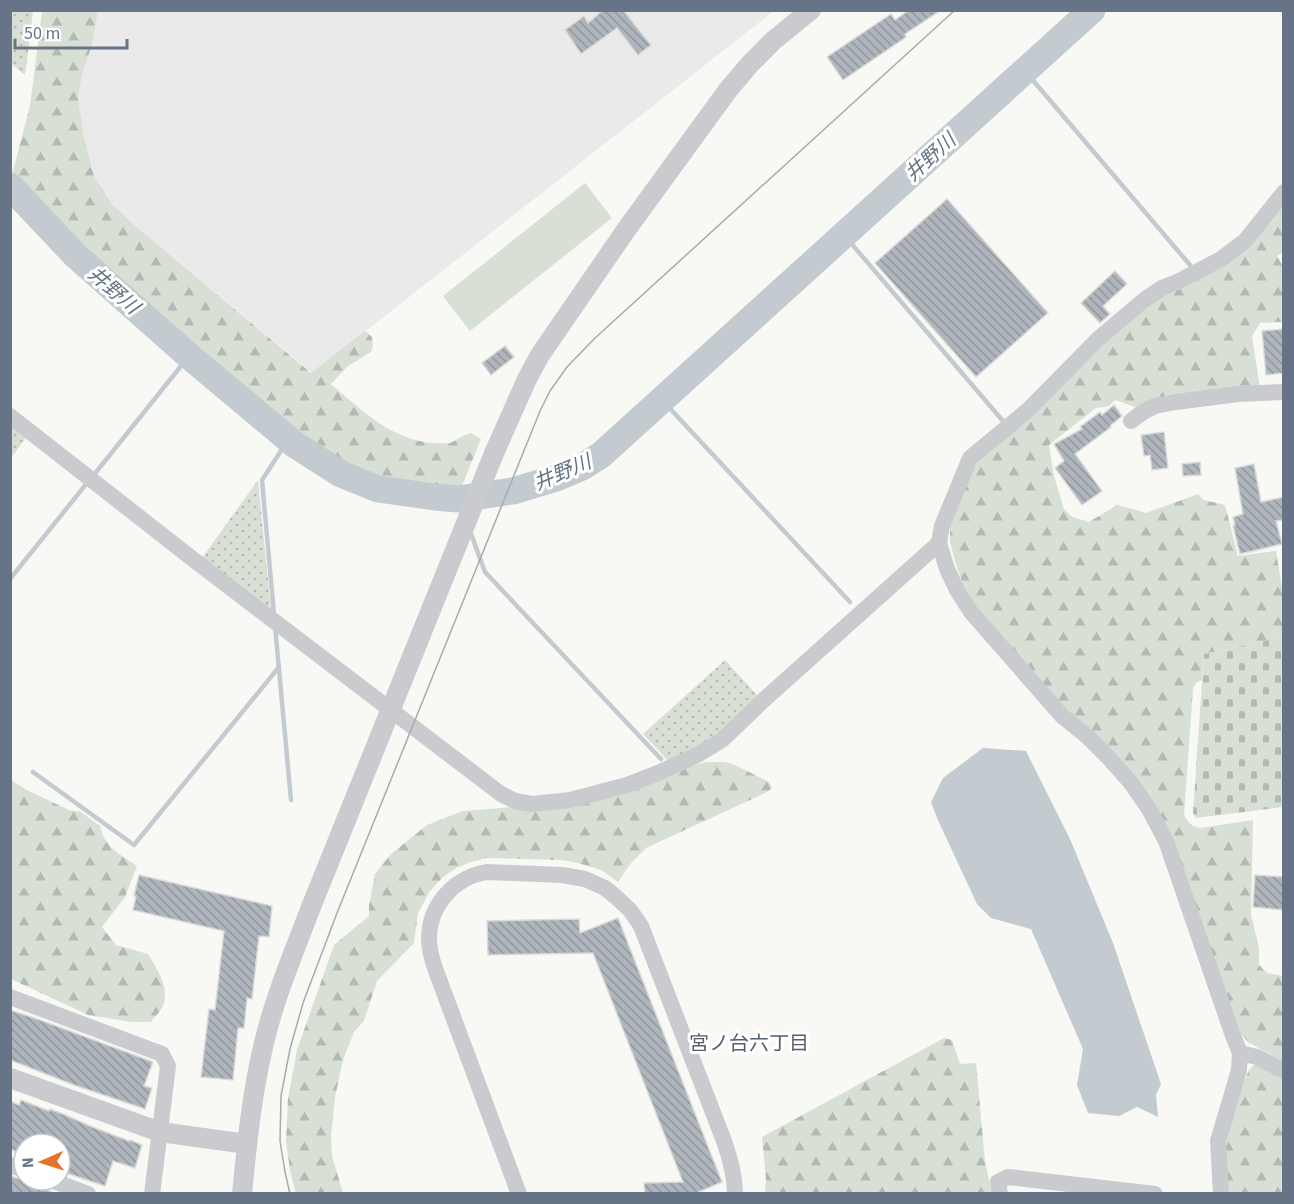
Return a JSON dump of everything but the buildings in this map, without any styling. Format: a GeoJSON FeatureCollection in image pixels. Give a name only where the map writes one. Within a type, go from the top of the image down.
{"type":"FeatureCollection","features":[{"type":"Feature","properties":{"kind":"street"},"geometry":{"type":"LineString","coordinates":[[242,1194],[253,1099],[264,1043],[278,995],[495,451],[527,379],[540,355],[626,230],[728,90],[774,40],[811,10]]}},
{"type":"Feature","properties":{"kind":"street"},"geometry":{"type":"LineString","coordinates":[[1221,1194],[1218,1141],[1236,1084],[1240,1053],[1166,841],[1149,809],[1131,783],[1088,737],[1062,716],[971,612],[947,569],[939,543],[942,526],[963,470],[970,458],[1028,410],[1098,339],[1144,300],[1161,288],[1178,282],[1221,259],[1245,241],[1284,192]]}},
{"type":"Feature","properties":{"kind":"street"},"geometry":{"type":"LineString","coordinates":[[1131,421],[1155,406],[1176,402],[1238,394],[1284,392]]}},
{"type":"Feature","properties":{"kind":"street"},"geometry":{"type":"LineString","coordinates":[[10,416],[194,560],[501,794],[515,801],[532,804],[570,800],[627,785],[699,754],[722,740],[939,543]]}},
{"type":"Feature","properties":{"kind":"street"},"geometry":{"type":"LineString","coordinates":[[519,1194],[430,953],[430,928],[437,906],[455,885],[476,874],[486,872],[562,875],[585,879],[605,888],[630,910],[641,926],[724,1141],[735,1182],[735,1194]]}},
{"type":"Feature","properties":{"kind":"street"},"geometry":{"type":"LineString","coordinates":[[10,997],[162,1054],[168,1066],[152,1194]]}},
{"type":"Feature","properties":{"kind":"street"},"geometry":{"type":"LineString","coordinates":[[1240,1053],[1257,1057],[1284,1071]]}},
{"type":"Feature","properties":{"kind":"street"},"geometry":{"type":"LineString","coordinates":[[10,1078],[160,1132],[247,1144]]}},
{"type":"Feature","properties":{"kind":"street"},"geometry":{"type":"LineString","coordinates":[[1000,1194],[998,1182],[1008,1177],[1043,1187],[1155,1194]]}},
{"type":"Feature","properties":{"kind":"street"},"geometry":{"type":"LineString","coordinates":[[72,1188],[87,1194]]}},
{"type":"Feature","properties":{"kind":"shaded area"},"geometry":{"type":"Polygon","coordinates":[[[98,11],[774,11],[312,373],[132,223],[112,204],[94,176],[84,137],[78,97],[83,71],[92,45],[98,11]]]}},
{"type":"Feature","properties":{"kind":"shaded area"},"geometry":{"type":"Polygon","coordinates":[[[983,748],[1026,751],[1070,839],[1113,943],[1161,1084],[1156,1095],[1158,1117],[1137,1107],[1119,1116],[1088,1113],[1077,1085],[1083,1049],[1031,929],[991,918],[977,904],[931,802],[943,778],[983,748]]]}},
{"type":"Feature","properties":{"kind":"green space"},"geometry":{"type":"Polygon","coordinates":[[[11,10],[33,11],[25,75],[11,64],[11,10]]]}},
{"type":"Feature","properties":{"kind":"green space"},"geometry":{"type":"Polygon","coordinates":[[[42,11],[98,11],[92,45],[83,71],[78,97],[84,137],[94,176],[112,204],[311,373],[365,331],[372,337],[371,352],[348,366],[331,384],[379,423],[406,437],[447,443],[471,433],[481,439],[459,493],[436,492],[367,479],[343,469],[294,438],[79,253],[11,178],[30,106],[42,11]]]}},
{"type":"Feature","properties":{"kind":"green space"},"geometry":{"type":"Polygon","coordinates":[[[585,183],[612,218],[470,331],[443,296],[585,183]]]}},
{"type":"Feature","properties":{"kind":"green space"},"geometry":{"type":"Polygon","coordinates":[[[1283,203],[1283,252],[1277,256],[1283,267],[1283,322],[1260,323],[1252,336],[1260,388],[1138,408],[1115,400],[1109,406],[1096,408],[1049,445],[1054,476],[1064,509],[1072,517],[1089,522],[1117,505],[1146,513],[1198,494],[1204,500],[1225,505],[1238,556],[1276,551],[1283,594],[1283,637],[1204,654],[1202,680],[1196,683],[1193,689],[1184,814],[1190,824],[1200,828],[1253,820],[1251,914],[1259,948],[1259,965],[1267,973],[1283,976],[1283,1062],[1248,1042],[1238,1031],[1172,839],[977,607],[963,584],[956,565],[950,542],[950,525],[974,461],[1104,341],[1283,203]]]}},
{"type":"Feature","properties":{"kind":"green space"},"geometry":{"type":"Polygon","coordinates":[[[10,422],[28,435],[11,458],[10,458],[10,422]]]}},
{"type":"Feature","properties":{"kind":"green space"},"geometry":{"type":"Polygon","coordinates":[[[258,480],[271,611],[202,558],[258,480]]]}},
{"type":"Feature","properties":{"kind":"green space"},"geometry":{"type":"Polygon","coordinates":[[[1283,637],[1283,807],[1196,818],[1193,813],[1204,654],[1283,637]]]}},
{"type":"Feature","properties":{"kind":"green space"},"geometry":{"type":"Polygon","coordinates":[[[725,660],[759,698],[718,736],[669,762],[643,734],[725,660]]]}},
{"type":"Feature","properties":{"kind":"green space"},"geometry":{"type":"Polygon","coordinates":[[[707,762],[725,762],[735,765],[769,782],[772,788],[646,848],[631,863],[618,882],[601,870],[562,860],[487,858],[456,868],[442,878],[430,891],[418,913],[414,943],[377,981],[364,1021],[354,1032],[343,1060],[335,1097],[331,1137],[332,1156],[343,1193],[296,1194],[286,1142],[288,1098],[297,1050],[334,945],[369,916],[375,874],[391,854],[427,825],[463,811],[512,807],[707,762]]]}},
{"type":"Feature","properties":{"kind":"green space"},"geometry":{"type":"Polygon","coordinates":[[[11,780],[69,810],[81,812],[100,826],[102,834],[114,850],[137,866],[125,897],[102,927],[116,945],[148,954],[159,972],[164,986],[165,999],[162,1008],[151,1022],[132,1022],[88,1015],[11,979],[11,780]]]}},
{"type":"Feature","properties":{"kind":"green space"},"geometry":{"type":"Polygon","coordinates":[[[944,1038],[952,1040],[960,1064],[976,1063],[985,1162],[992,1193],[765,1193],[762,1137],[944,1038]]]}},
{"type":"Feature","properties":{"kind":"green space"},"geometry":{"type":"Polygon","coordinates":[[[1255,1064],[1283,1078],[1283,1193],[1228,1194],[1224,1143],[1243,1083],[1249,1070],[1255,1064]]]}},
{"type":"Feature","properties":{"kind":"waterway","name":"井野川"},"geometry":{"type":"LineString","coordinates":[[10,186],[76,256],[189,356],[294,444],[341,474],[378,489],[435,497],[458,499],[513,491],[556,478],[582,467],[601,455],[1092,10]]}},
{"type":"Feature","properties":{"kind":"waterway"},"geometry":{"type":"LineString","coordinates":[[1025,71],[1190,265]]}},
{"type":"Feature","properties":{"kind":"waterway"},"geometry":{"type":"LineString","coordinates":[[844,235],[1003,421]]}},
{"type":"Feature","properties":{"kind":"waterway"},"geometry":{"type":"LineString","coordinates":[[93,476],[189,356]]}},
{"type":"Feature","properties":{"kind":"waterway"},"geometry":{"type":"LineString","coordinates":[[662,400],[850,602]]}},
{"type":"Feature","properties":{"kind":"waterway"},"geometry":{"type":"LineString","coordinates":[[274,615],[262,480],[288,440]]}},
{"type":"Feature","properties":{"kind":"waterway"},"geometry":{"type":"LineString","coordinates":[[10,579],[87,483]]}},
{"type":"Feature","properties":{"kind":"waterway"},"geometry":{"type":"LineString","coordinates":[[458,499],[463,512]]}},
{"type":"Feature","properties":{"kind":"waterway"},"geometry":{"type":"LineString","coordinates":[[470,531],[485,572],[661,759]]}},
{"type":"Feature","properties":{"kind":"waterway"},"geometry":{"type":"LineString","coordinates":[[275,626],[291,800]]}},
{"type":"Feature","properties":{"kind":"waterway"},"geometry":{"type":"LineString","coordinates":[[33,772],[134,845],[279,667]]}},
{"type":"Feature","properties":{"kind":"tram line"},"geometry":{"type":"LineString","coordinates":[[290,1194],[280,1141],[281,1096],[290,1049],[303,1003],[337,913],[550,391],[567,367],[594,339],[955,10]]}},
{"type":"Feature","properties":{"kind":"district","name":"宮ノ台六丁目"},"geometry":{"type":"Point","coordinates":[749,1043]}}]}
